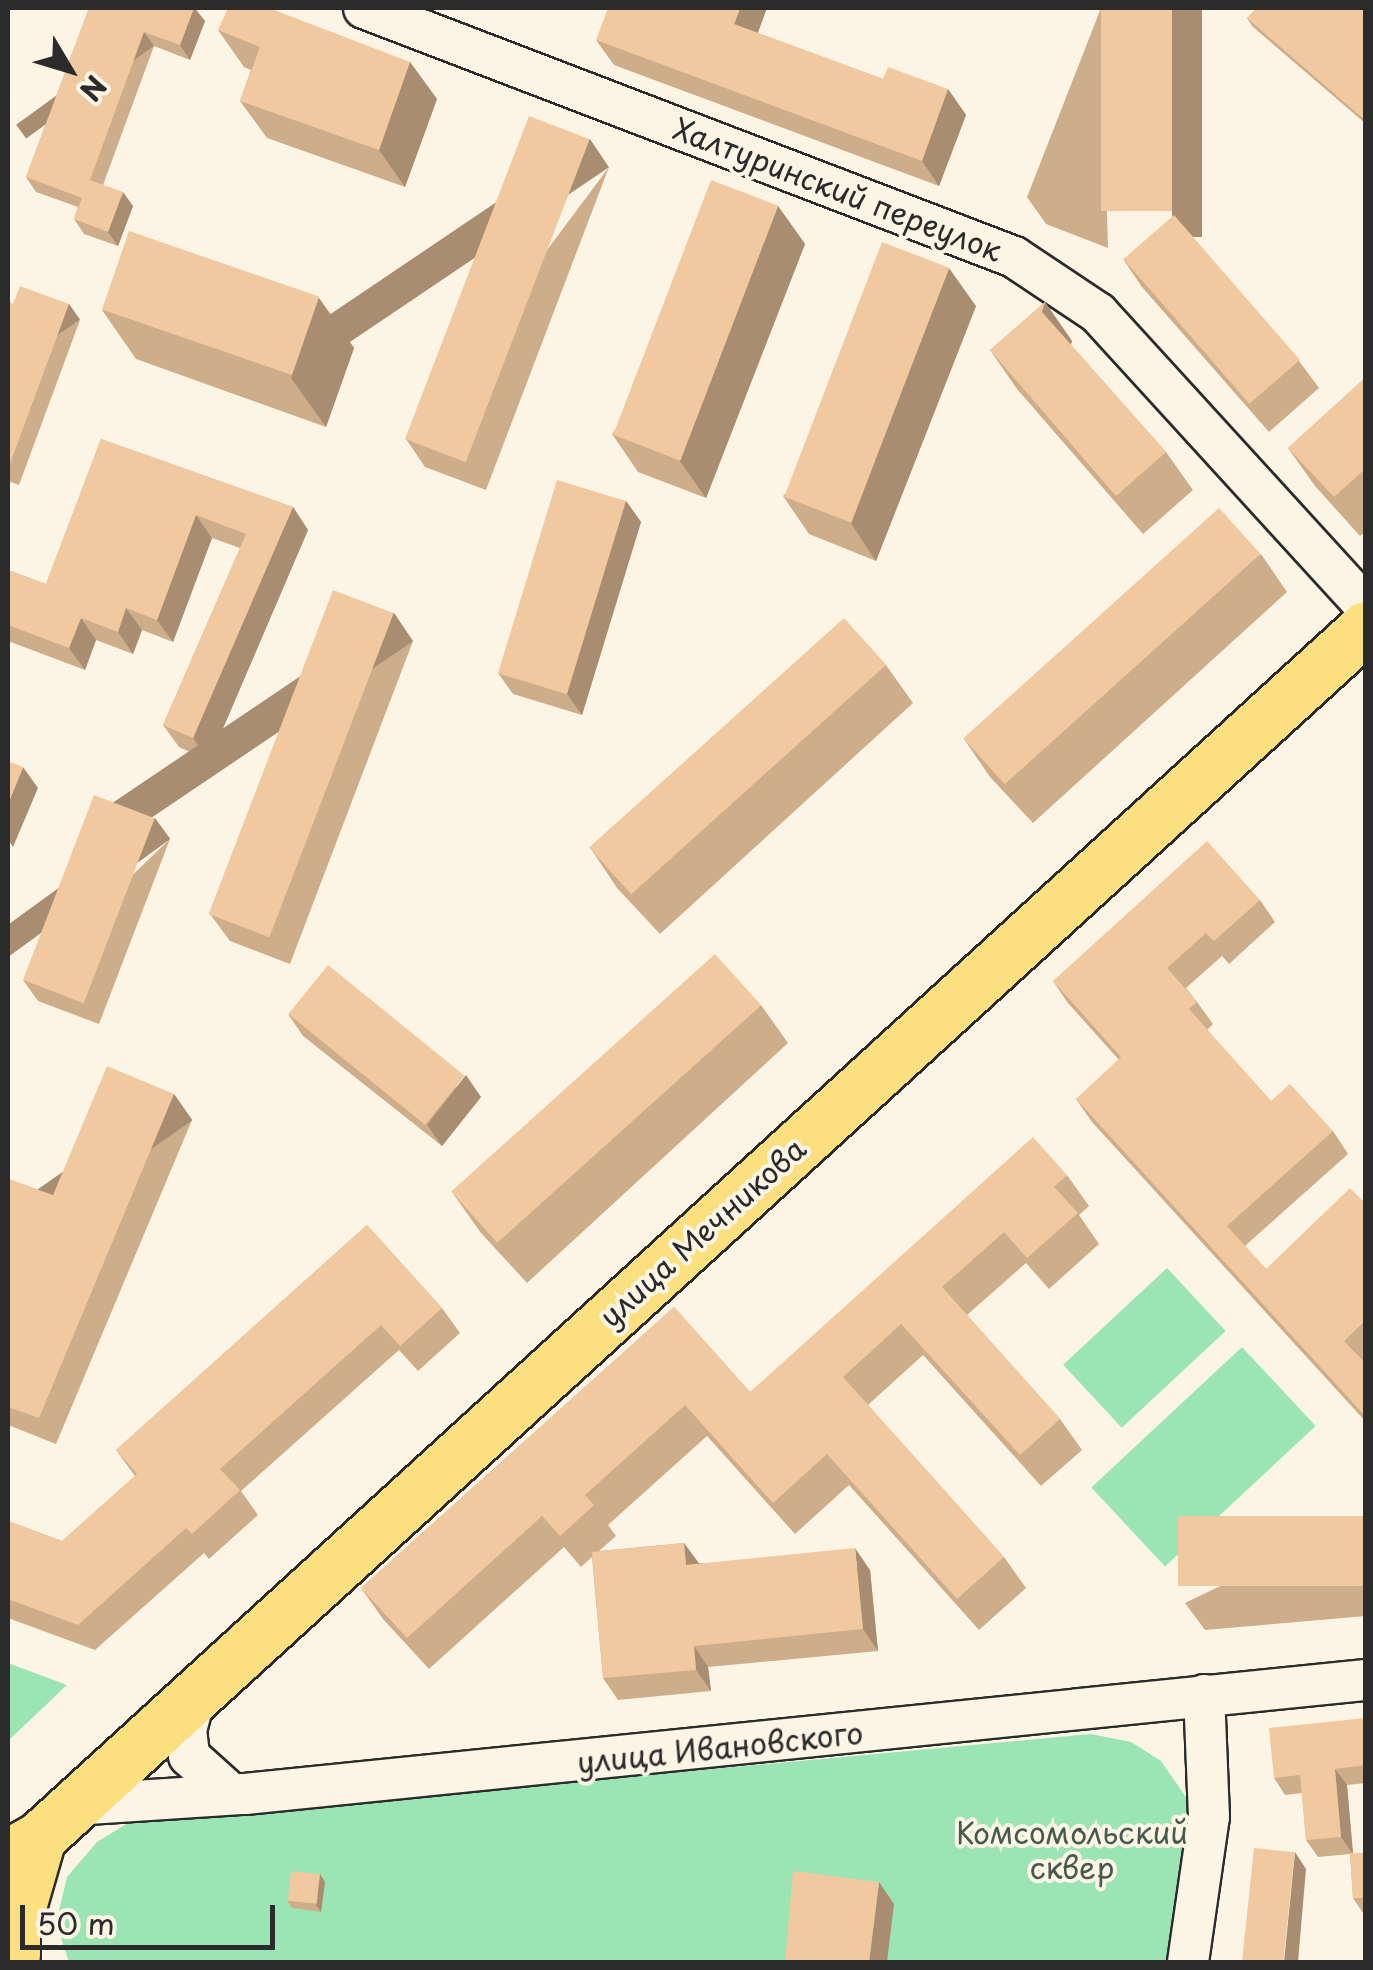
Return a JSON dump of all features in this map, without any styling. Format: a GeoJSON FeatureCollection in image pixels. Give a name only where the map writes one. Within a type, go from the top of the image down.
{"type":"FeatureCollection","features":[{"type":"Feature","properties":{"kind":"main road","name":"улица Мечникова"},"geometry":{"type":"LineString","coordinates":[[40,1833],[1366,628]]}},
{"type":"Feature","properties":{"kind":"main road"},"geometry":{"type":"LineString","coordinates":[[13,1955],[14,1928],[40,1833]]}},
{"type":"Feature","properties":{"kind":"street","name":"Халтуринский переулок"},"geometry":{"type":"LineString","coordinates":[[364,8],[1014,257],[1098,313],[1366,608]]}},
{"type":"Feature","properties":{"kind":"street","name":"улица Ивановского"},"geometry":{"type":"LineString","coordinates":[[40,1833],[230,1793],[1366,1680]]}},
{"type":"Feature","properties":{"kind":"street"},"geometry":{"type":"LineString","coordinates":[[196,1693],[186,1730],[189,1756],[230,1793]]}},
{"type":"Feature","properties":{"kind":"street"},"geometry":{"type":"LineString","coordinates":[[1188,1962],[1209,1817],[1204,1695]]}},
{"type":"Feature","properties":{"kind":"green space"},"geometry":{"type":"Polygon","coordinates":[[[1167,1268],[1226,1331],[1122,1428],[1063,1365],[1167,1268]]]}},
{"type":"Feature","properties":{"kind":"green space"},"geometry":{"type":"Polygon","coordinates":[[[1242,1347],[1316,1426],[1165,1566],[1091,1487],[1242,1347]]]}},
{"type":"Feature","properties":{"kind":"green space"},"geometry":{"type":"Polygon","coordinates":[[[8,1663],[67,1685],[8,1741],[8,1663]]]}},
{"type":"Feature","properties":{"kind":"green space","name":"Комсомольский сквер"},"geometry":{"type":"Polygon","coordinates":[[[1091,1734],[1131,1742],[1161,1761],[1195,1810],[1174,1962],[69,1962],[56,1923],[67,1877],[97,1842],[128,1823],[1091,1734]]]}},
{"type":"Feature","properties":{"kind":"building"},"geometry":{"type":"Polygon","coordinates":[[[89,8],[194,8],[180,45],[144,32],[90,180],[123,192],[108,232],[74,219],[82,198],[26,177],[89,8]]]}},
{"type":"Feature","properties":{"kind":"building"},"geometry":{"type":"Polygon","coordinates":[[[228,8],[269,8],[410,62],[379,150],[240,101],[260,47],[218,30],[228,8]]]}},
{"type":"Feature","properties":{"kind":"building"},"geometry":{"type":"Polygon","coordinates":[[[608,8],[740,8],[734,24],[883,79],[888,67],[948,89],[922,161],[596,40],[608,8]]]}},
{"type":"Feature","properties":{"kind":"building"},"geometry":{"type":"Polygon","coordinates":[[[1101,8],[1172,8],[1172,211],[1101,211],[1101,8]]]}},
{"type":"Feature","properties":{"kind":"building"},"geometry":{"type":"Polygon","coordinates":[[[1256,8],[1366,8],[1366,121],[1247,18],[1256,8]]]}},
{"type":"Feature","properties":{"kind":"building"},"geometry":{"type":"Polygon","coordinates":[[[529,116],[590,139],[466,462],[405,439],[529,116]]]}},
{"type":"Feature","properties":{"kind":"building"},"geometry":{"type":"Polygon","coordinates":[[[711,180],[778,206],[680,461],[613,435],[711,180]]]}},
{"type":"Feature","properties":{"kind":"building"},"geometry":{"type":"Polygon","coordinates":[[[1174,215],[1300,360],[1249,404],[1123,259],[1174,215]]]}},
{"type":"Feature","properties":{"kind":"building"},"geometry":{"type":"Polygon","coordinates":[[[129,231],[319,296],[292,375],[102,309],[129,231]]]}},
{"type":"Feature","properties":{"kind":"building"},"geometry":{"type":"Polygon","coordinates":[[[882,242],[949,268],[851,523],[784,497],[882,242]]]}},
{"type":"Feature","properties":{"kind":"building"},"geometry":{"type":"Polygon","coordinates":[[[20,286],[69,304],[8,469],[8,302],[13,304],[20,286]]]}},
{"type":"Feature","properties":{"kind":"building"},"geometry":{"type":"Polygon","coordinates":[[[1045,302],[1042,312],[1166,452],[1116,496],[990,350],[1045,302]]]}},
{"type":"Feature","properties":{"kind":"building"},"geometry":{"type":"Polygon","coordinates":[[[1366,377],[1366,468],[1334,497],[1288,448],[1366,377]]]}},
{"type":"Feature","properties":{"kind":"building"},"geometry":{"type":"Polygon","coordinates":[[[101,439],[293,507],[193,738],[163,725],[246,534],[196,515],[157,620],[126,608],[118,632],[81,618],[69,648],[8,625],[8,570],[46,584],[101,439]]]}},
{"type":"Feature","properties":{"kind":"building"},"geometry":{"type":"Polygon","coordinates":[[[557,480],[626,501],[567,694],[498,673],[557,480]]]}},
{"type":"Feature","properties":{"kind":"building"},"geometry":{"type":"Polygon","coordinates":[[[1219,508],[1260,554],[1005,784],[963,738],[1219,508]]]}},
{"type":"Feature","properties":{"kind":"building"},"geometry":{"type":"Polygon","coordinates":[[[333,590],[394,613],[269,937],[209,914],[333,590]]]}},
{"type":"Feature","properties":{"kind":"building"},"geometry":{"type":"Polygon","coordinates":[[[844,618],[886,665],[631,894],[589,848],[844,618]]]}},
{"type":"Feature","properties":{"kind":"building"},"geometry":{"type":"Polygon","coordinates":[[[8,761],[23,767],[8,804],[8,761]]]}},
{"type":"Feature","properties":{"kind":"building"},"geometry":{"type":"Polygon","coordinates":[[[94,795],[155,818],[84,1003],[23,980],[94,795]]]}},
{"type":"Feature","properties":{"kind":"building"},"geometry":{"type":"Polygon","coordinates":[[[1207,841],[1260,900],[1214,941],[1206,933],[1167,968],[1197,1002],[1189,1009],[1271,1101],[1290,1084],[1333,1131],[1227,1226],[1266,1269],[1350,1188],[1366,1204],[1366,1320],[1344,1341],[1366,1364],[1366,1417],[1076,1099],[1121,1057],[1053,981],[1207,841]]]}},
{"type":"Feature","properties":{"kind":"building"},"geometry":{"type":"Polygon","coordinates":[[[715,954],[761,1005],[497,1243],[451,1192],[715,954]]]}},
{"type":"Feature","properties":{"kind":"building"},"geometry":{"type":"Polygon","coordinates":[[[328,965],[465,1076],[425,1125],[288,1014],[328,965]]]}},
{"type":"Feature","properties":{"kind":"building"},"geometry":{"type":"Polygon","coordinates":[[[107,1066],[174,1094],[39,1418],[8,1407],[8,1179],[53,1195],[107,1066]]]}},
{"type":"Feature","properties":{"kind":"building"},"geometry":{"type":"Polygon","coordinates":[[[1033,1137],[1067,1175],[1054,1187],[1078,1213],[1027,1258],[1004,1232],[942,1287],[1060,1419],[1020,1455],[901,1324],[843,1377],[1004,1557],[957,1599],[827,1454],[773,1503],[685,1405],[585,1495],[594,1505],[560,1536],[542,1516],[407,1638],[361,1588],[674,1307],[750,1392],[1033,1137]]]}},
{"type":"Feature","properties":{"kind":"building"},"geometry":{"type":"Polygon","coordinates":[[[367,1225],[442,1308],[400,1346],[381,1325],[220,1469],[240,1490],[192,1534],[186,1528],[78,1625],[8,1599],[8,1521],[62,1541],[137,1474],[116,1450],[367,1225]]]}},
{"type":"Feature","properties":{"kind":"building"},"geometry":{"type":"Polygon","coordinates":[[[1178,1516],[1366,1516],[1366,1586],[1178,1586],[1178,1516]]]}},
{"type":"Feature","properties":{"kind":"building"},"geometry":{"type":"Polygon","coordinates":[[[684,1543],[686,1565],[855,1548],[863,1629],[694,1646],[696,1670],[603,1678],[592,1552],[684,1543]]]}},
{"type":"Feature","properties":{"kind":"building"},"geometry":{"type":"Polygon","coordinates":[[[1366,1718],[1366,1765],[1335,1769],[1341,1837],[1306,1840],[1300,1775],[1274,1778],[1269,1728],[1366,1718]]]}},
{"type":"Feature","properties":{"kind":"building"},"geometry":{"type":"Polygon","coordinates":[[[1254,1848],[1295,1852],[1283,1962],[1242,1962],[1254,1848]]]}},
{"type":"Feature","properties":{"kind":"building"},"geometry":{"type":"Polygon","coordinates":[[[1350,1853],[1366,1853],[1366,1898],[1353,1898],[1350,1853]]]}},
{"type":"Feature","properties":{"kind":"building"},"geometry":{"type":"Polygon","coordinates":[[[291,1871],[320,1874],[317,1904],[288,1901],[291,1871]]]}},
{"type":"Feature","properties":{"kind":"building"},"geometry":{"type":"Polygon","coordinates":[[[793,1871],[879,1882],[869,1962],[785,1962],[793,1871]]]}}]}
